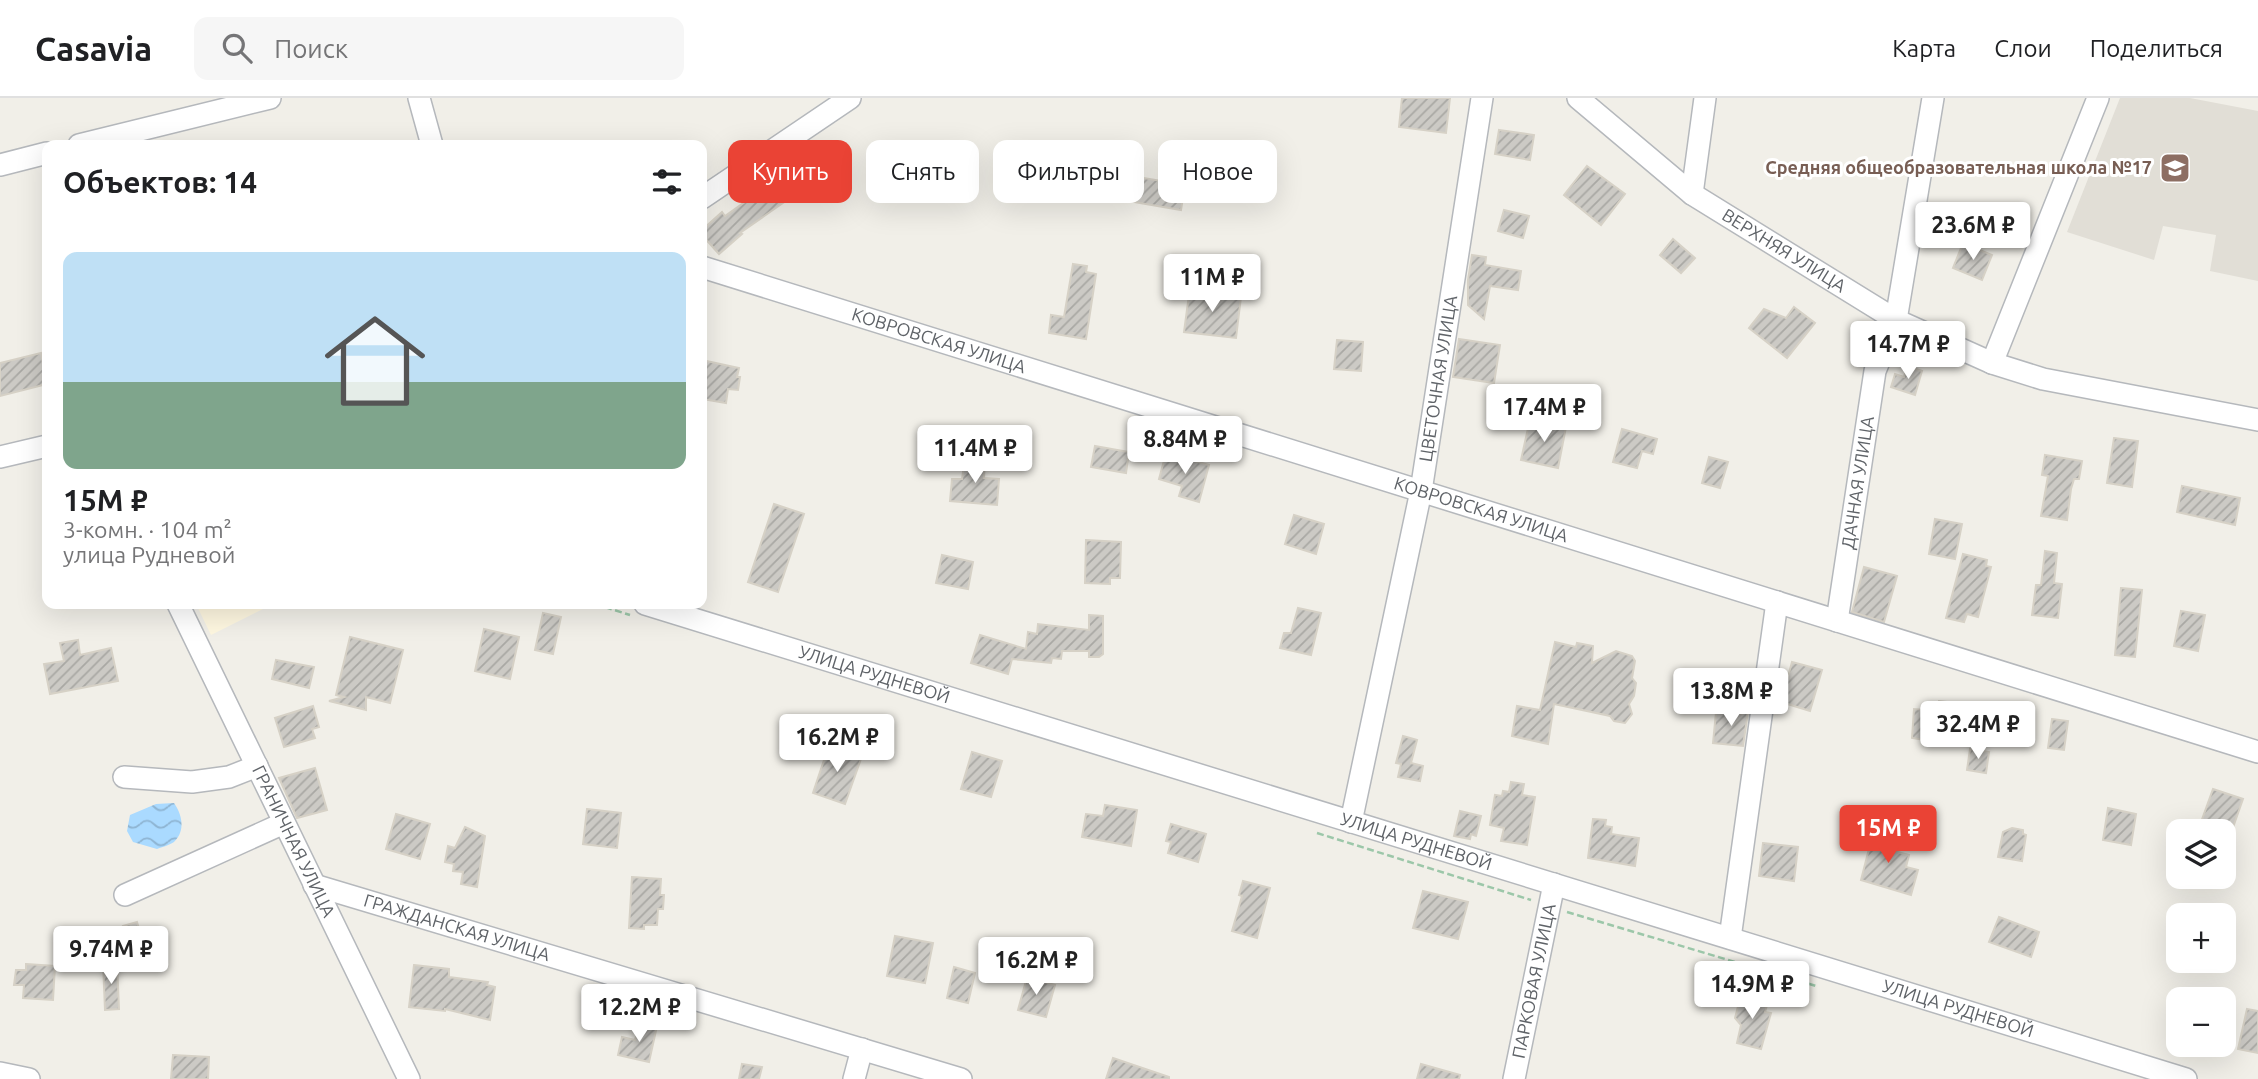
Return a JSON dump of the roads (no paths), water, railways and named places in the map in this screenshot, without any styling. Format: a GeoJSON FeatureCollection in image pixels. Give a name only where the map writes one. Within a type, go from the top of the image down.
{"type":"FeatureCollection","features":[{"type":"Feature","properties":{"kind":"street"},"geometry":{"type":"LineString","coordinates":[[99,140],[271,98]]}},
{"type":"Feature","properties":{"kind":"street"},"geometry":{"type":"LineString","coordinates":[[419,98],[431,140]]}},
{"type":"Feature","properties":{"kind":"street"},"geometry":{"type":"LineString","coordinates":[[707,195],[850,98]]}},
{"type":"Feature","properties":{"kind":"street","name":"ЦВЕТОЧНАЯ УЛИЦА"},"geometry":{"type":"LineString","coordinates":[[1351,822],[1421,491],[1482,98]]}},
{"type":"Feature","properties":{"kind":"street","name":"ВЕРХНЯЯ УЛИЦА"},"geometry":{"type":"LineString","coordinates":[[1578,98],[1692,194],[1896,320],[1992,363],[2043,379],[2258,419]]}},
{"type":"Feature","properties":{"kind":"street"},"geometry":{"type":"LineString","coordinates":[[1692,194],[1705,98]]}},
{"type":"Feature","properties":{"kind":"street","name":"ДАЧНАЯ УЛИЦА"},"geometry":{"type":"LineString","coordinates":[[1837,621],[1875,371],[1896,320],[1933,98]]}},
{"type":"Feature","properties":{"kind":"street"},"geometry":{"type":"LineString","coordinates":[[1992,363],[2098,98]]}},
{"type":"Feature","properties":{"kind":"street"},"geometry":{"type":"LineString","coordinates":[[0,165],[42,154]]}},
{"type":"Feature","properties":{"kind":"street","name":"КОВРОВСКАЯ УЛИЦА"},"geometry":{"type":"LineString","coordinates":[[707,269],[2258,752]]}},
{"type":"Feature","properties":{"kind":"street"},"geometry":{"type":"LineString","coordinates":[[0,457],[42,447]]}},
{"type":"Feature","properties":{"kind":"street"},"geometry":{"type":"LineString","coordinates":[[1730,939],[1777,602]]}},
{"type":"Feature","properties":{"kind":"street","name":"ГРАНИЧНАЯ УЛИЦА"},"geometry":{"type":"LineString","coordinates":[[180,609],[410,1079]]}},
{"type":"Feature","properties":{"kind":"street","name":"УЛИЦА РУДНЕВОЙ"},"geometry":{"type":"LineString","coordinates":[[661,609],[2186,1079]]}},
{"type":"Feature","properties":{"kind":"street"},"geometry":{"type":"LineString","coordinates":[[124,776],[192,782],[229,777],[257,766]]}},
{"type":"Feature","properties":{"kind":"street"},"geometry":{"type":"LineString","coordinates":[[125,895],[284,823]]}},
{"type":"Feature","properties":{"kind":"street","name":"ПАРКОВАЯ УЛИЦА"},"geometry":{"type":"LineString","coordinates":[[1514,1079],[1554,884]]}},
{"type":"Feature","properties":{"kind":"street","name":"ГРАЖДАНСКАЯ УЛИЦА"},"geometry":{"type":"LineString","coordinates":[[314,885],[961,1079]]}},
{"type":"Feature","properties":{"kind":"street"},"geometry":{"type":"LineString","coordinates":[[854,1079],[862,1049]]}},
{"type":"Feature","properties":{"kind":"street"},"geometry":{"type":"LineString","coordinates":[[0,1073],[29,1079]]}},
{"type":"Feature","properties":{"kind":"water"},"geometry":{"type":"Polygon","coordinates":[[[174,803],[182,823],[178,838],[174,842],[157,849],[133,842],[127,831],[130,815],[156,804],[174,803]]]}},
{"type":"Feature","properties":{"kind":"place","name":"Средняя общеобразовательная школа №17"},"geometry":{"type":"Point","coordinates":[2175,168]}}]}
